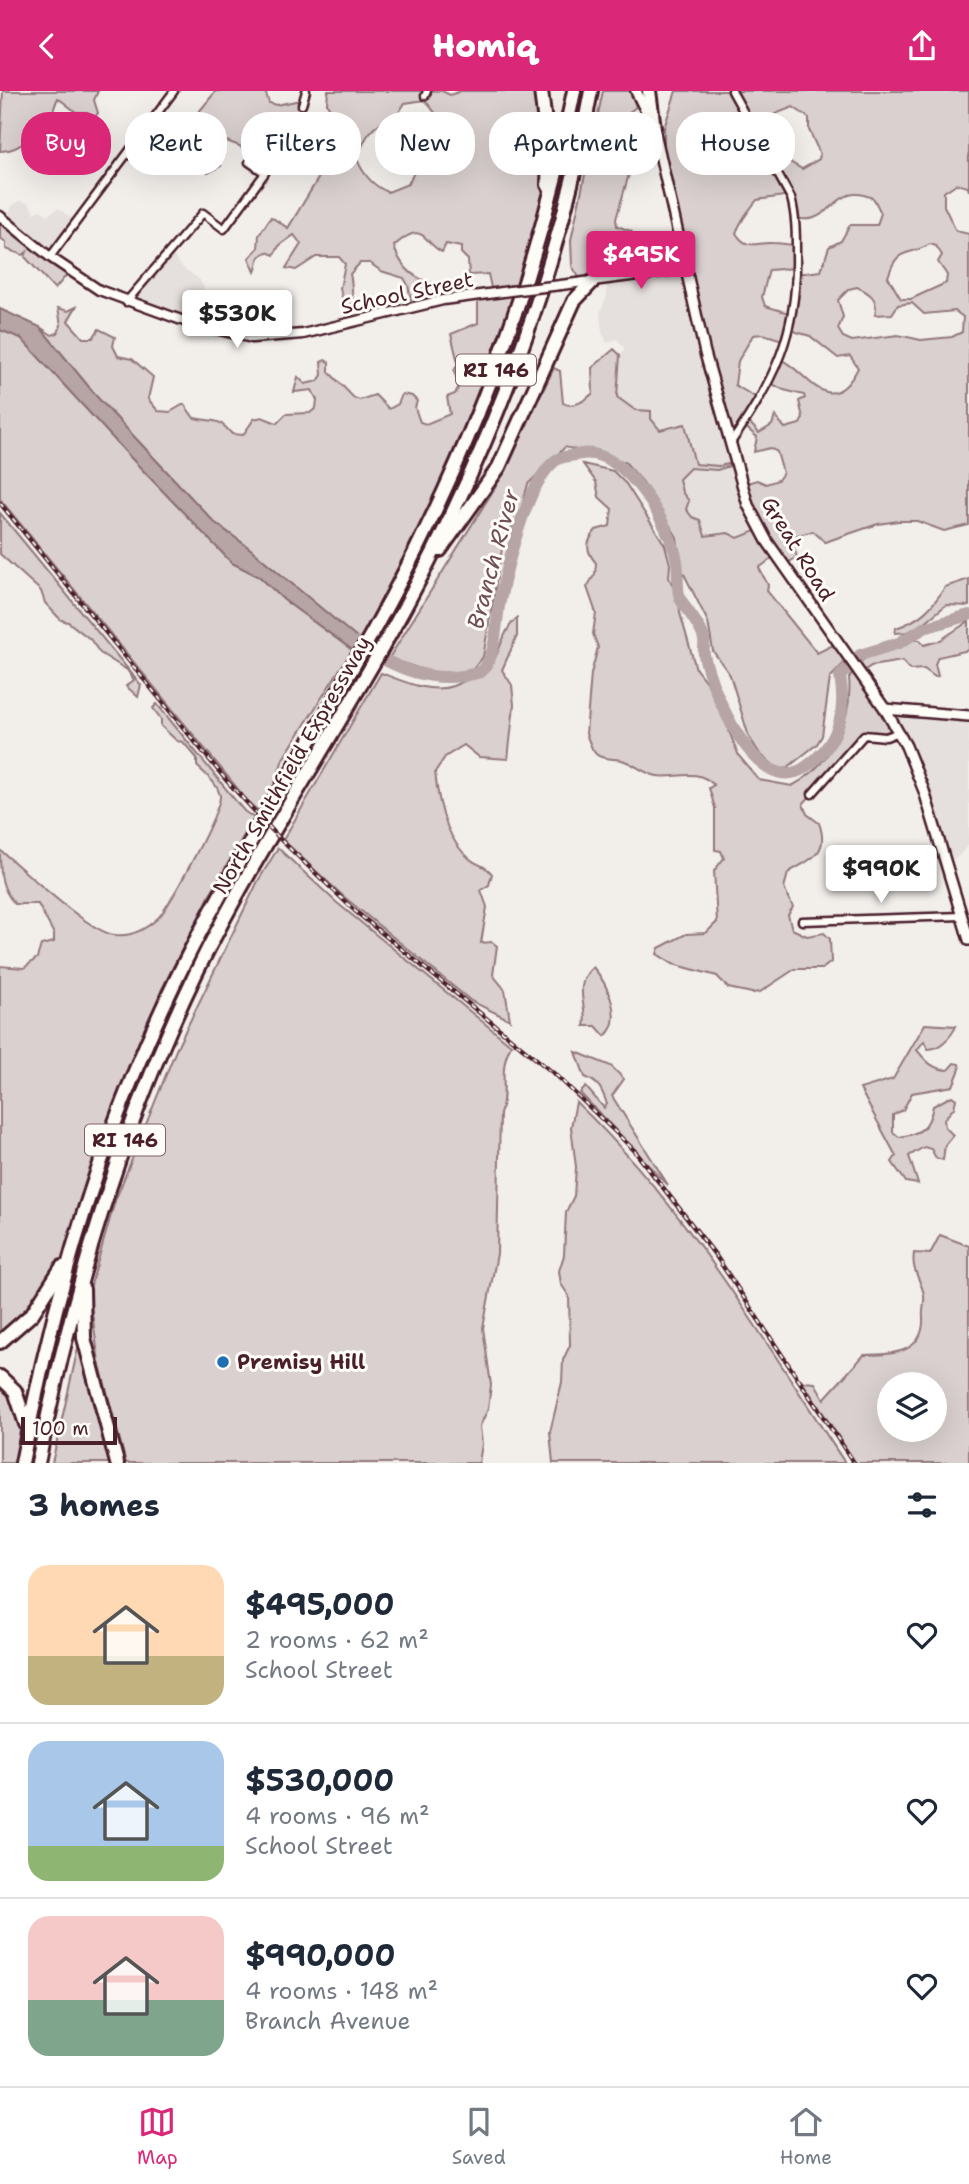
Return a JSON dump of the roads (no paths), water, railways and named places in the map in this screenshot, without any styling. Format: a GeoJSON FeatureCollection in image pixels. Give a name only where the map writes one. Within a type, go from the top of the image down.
{"type":"FeatureCollection","features":[{"type":"Feature","properties":{"kind":"highway"},"geometry":{"type":"LineString","coordinates":[[541,91],[549,168],[542,228]]}},
{"type":"Feature","properties":{"kind":"highway","name":"North Smithfield Expressway"},"geometry":{"type":"LineString","coordinates":[[22,1463],[71,1252],[108,1141],[163,1006],[227,881],[372,632],[432,518],[470,436],[506,344],[542,228],[574,91]]}},
{"type":"Feature","properties":{"kind":"highway","name":"North Smithfield Expressway"},"geometry":{"type":"LineString","coordinates":[[38,1463],[61,1352],[86,1258],[120,1151],[197,971],[386,640],[472,470],[518,359],[557,233],[590,91]]}},
{"type":"Feature","properties":{"kind":"highway"},"geometry":{"type":"LineString","coordinates":[[649,91],[652,112]]}},
{"type":"Feature","properties":{"kind":"highway"},"geometry":{"type":"LineString","coordinates":[[424,569],[447,542],[499,467],[574,301],[592,282]]}},
{"type":"Feature","properties":{"kind":"highway"},"geometry":{"type":"LineString","coordinates":[[0,1342],[20,1327],[39,1305],[71,1252]]}},
{"type":"Feature","properties":{"kind":"highway"},"geometry":{"type":"LineString","coordinates":[[86,1258],[82,1327],[117,1463]]}},
{"type":"Feature","properties":{"kind":"highway"},"geometry":{"type":"LineString","coordinates":[[0,1377],[11,1386],[21,1402],[28,1433]]}},
{"type":"Feature","properties":{"kind":"main road","name":"Great Road"},"geometry":{"type":"LineString","coordinates":[[636,91],[646,112]]}},
{"type":"Feature","properties":{"kind":"main road","name":"Great Road"},"geometry":{"type":"LineString","coordinates":[[662,166],[677,238],[738,479],[757,524],[899,732],[924,791],[969,940]]}},
{"type":"Feature","properties":{"kind":"main road"},"geometry":{"type":"LineString","coordinates":[[645,276],[661,267],[671,255],[677,238]]}},
{"type":"Feature","properties":{"kind":"main road"},"geometry":{"type":"LineString","coordinates":[[885,709],[969,716]]}},
{"type":"Feature","properties":{"kind":"street"},"geometry":{"type":"LineString","coordinates":[[50,257],[174,91]]}},
{"type":"Feature","properties":{"kind":"street"},"geometry":{"type":"LineString","coordinates":[[302,105],[306,91]]}},
{"type":"Feature","properties":{"kind":"street"},"geometry":{"type":"LineString","coordinates":[[730,444],[763,397],[780,360],[792,319],[796,273],[795,218],[791,198],[732,91]]}},
{"type":"Feature","properties":{"kind":"street"},"geometry":{"type":"LineString","coordinates":[[126,302],[203,213],[224,229],[264,175]]}},
{"type":"Feature","properties":{"kind":"street","name":"School Street"},"geometry":{"type":"LineString","coordinates":[[0,216],[50,257],[99,290],[126,302],[225,333],[252,338],[303,334],[443,300],[685,269]]}},
{"type":"Feature","properties":{"kind":"street"},"geometry":{"type":"LineString","coordinates":[[812,794],[864,735],[886,737],[899,732]]}},
{"type":"Feature","properties":{"kind":"street"},"geometry":{"type":"LineString","coordinates":[[802,921],[962,916]]}},
{"type":"Feature","properties":{"kind":"waterway","name":"Branch River"},"geometry":{"type":"LineString","coordinates":[[356,643],[416,673],[447,677],[481,672],[490,658],[512,550],[535,487],[556,460],[581,454],[597,455],[614,463],[629,475],[655,509],[673,545],[680,598],[703,635],[708,671],[726,714],[753,755],[769,768],[786,773],[804,768],[825,749],[841,716],[840,676],[860,655],[899,643],[924,628],[969,615]]}},
{"type":"Feature","properties":{"kind":"railway"},"geometry":{"type":"LineString","coordinates":[[0,503],[227,781],[282,841],[355,911],[557,1076],[634,1150],[716,1256],[854,1463]]}},
{"type":"Feature","properties":{"kind":"place","name":"Premisy Hill"},"geometry":{"type":"Point","coordinates":[223,1362]}}]}
